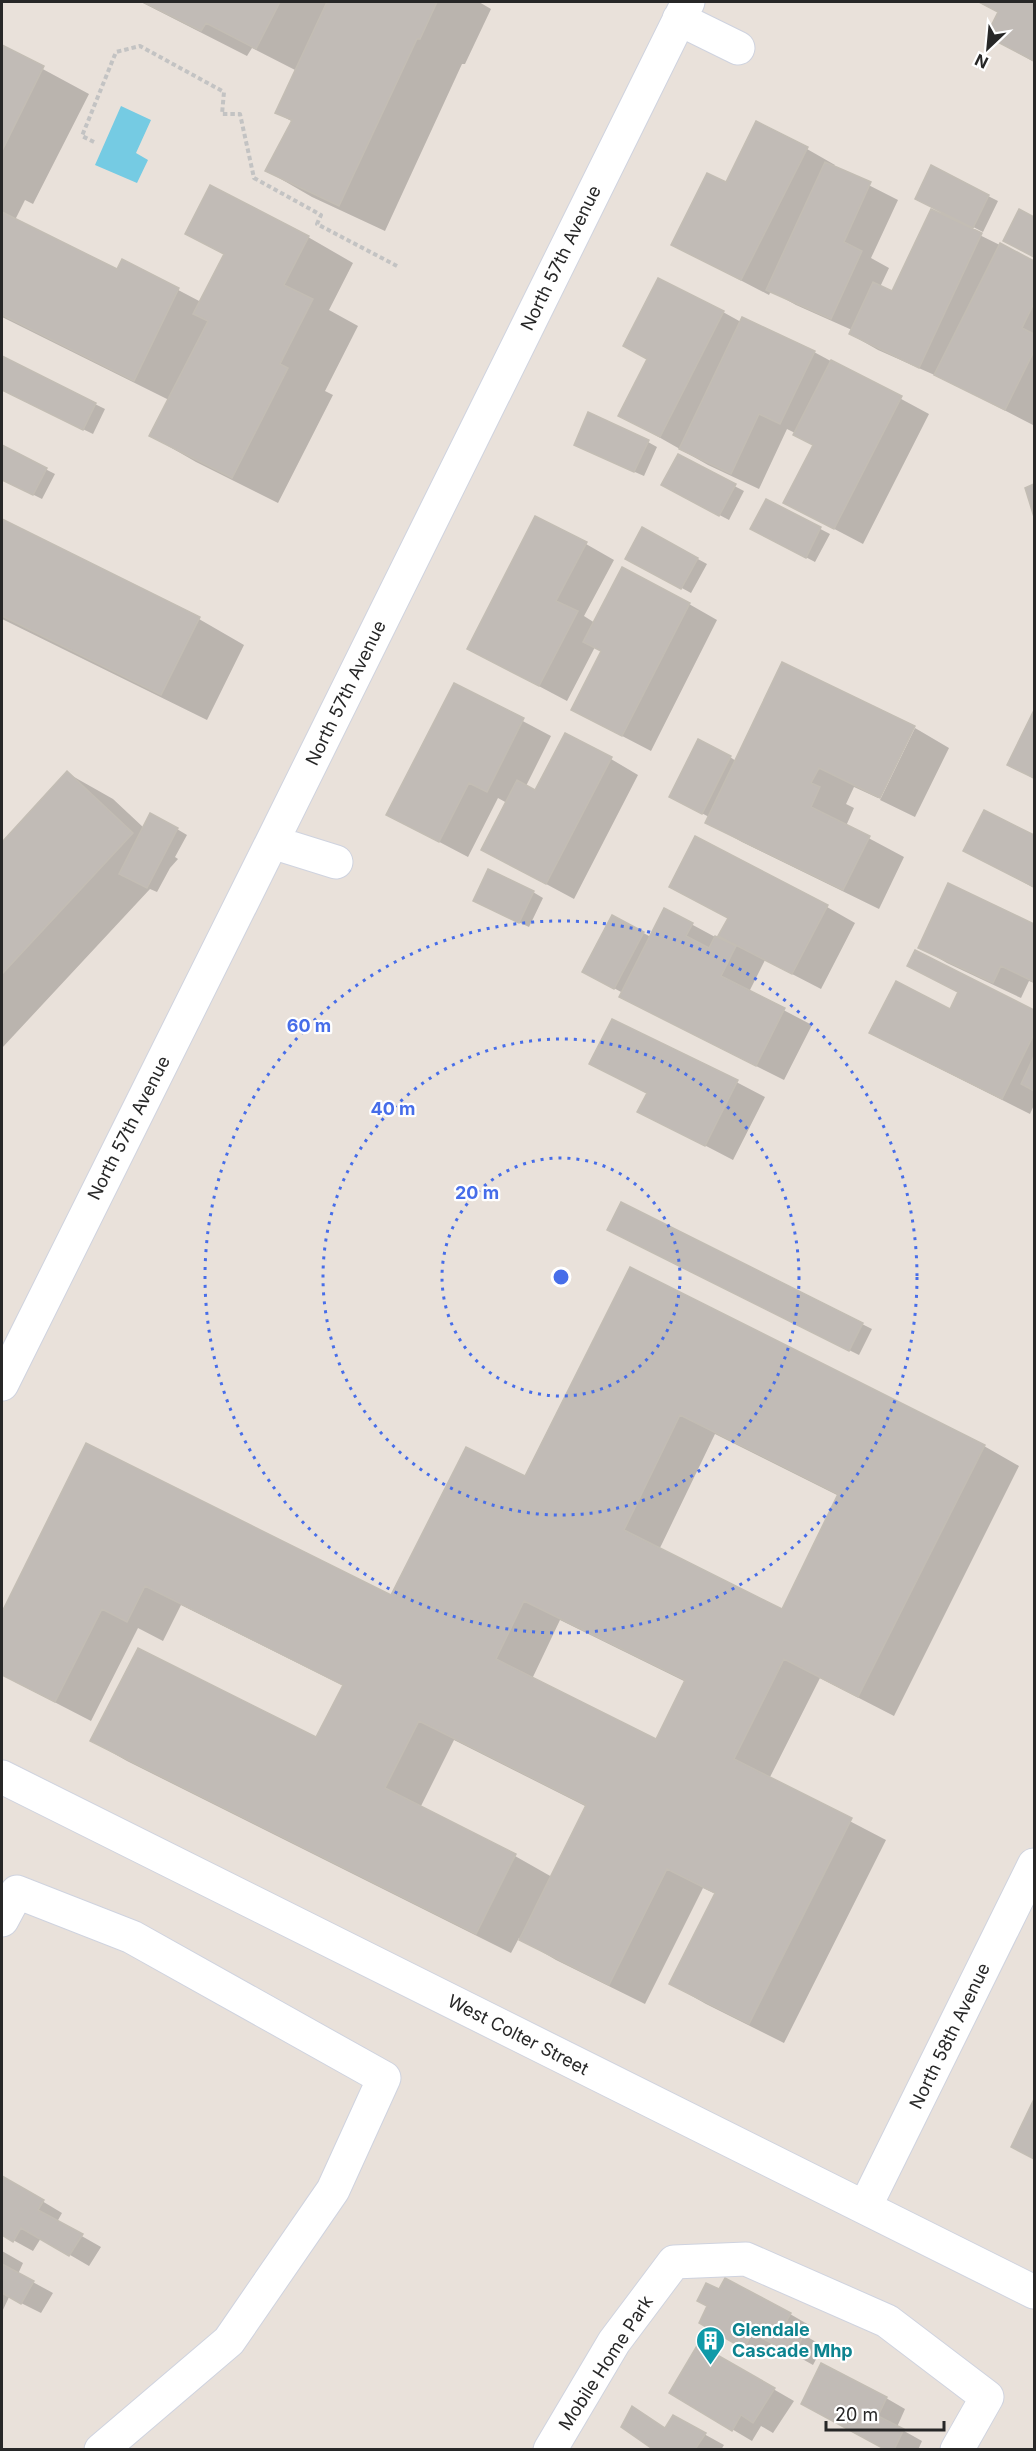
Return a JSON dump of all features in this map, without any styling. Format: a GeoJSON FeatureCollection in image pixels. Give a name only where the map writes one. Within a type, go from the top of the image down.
{"type":"FeatureCollection","features":[{"type":"Feature","properties":{"kind":"street"},"geometry":{"type":"LineString","coordinates":[[684,10],[738,48]]}},
{"type":"Feature","properties":{"kind":"street","name":"North 57th Avenue"},"geometry":{"type":"LineString","coordinates":[[2,1384],[684,10]]}},
{"type":"Feature","properties":{"kind":"street"},"geometry":{"type":"LineString","coordinates":[[272,842],[336,862]]}},
{"type":"Feature","properties":{"kind":"street","name":"West Colter Street"},"geometry":{"type":"LineString","coordinates":[[2,1777],[1035,2292]]}},
{"type":"Feature","properties":{"kind":"street","name":"North 58th Avenue"},"geometry":{"type":"LineString","coordinates":[[866,2207],[1035,1865]]}},
{"type":"Feature","properties":{"kind":"street"},"geometry":{"type":"LineString","coordinates":[[2,1920],[17,1892],[132,1937],[384,2078],[333,2190],[229,2341],[101,2450]]}},
{"type":"Feature","properties":{"kind":"street","name":"Mobile Home Park"},"geometry":{"type":"LineString","coordinates":[[550,2450],[614,2342],[674,2262],[746,2259],[887,2320],[987,2397],[957,2450]]}},
{"type":"Feature","properties":{"kind":"path"},"geometry":{"type":"LineString","coordinates":[[94,142],[82,136],[116,52],[140,46],[224,92],[222,114],[240,114],[254,178],[321,214],[317,224],[397,267]]}},
{"type":"Feature","properties":{"kind":"water"},"geometry":{"type":"Polygon","coordinates":[[[121,106],[151,120],[136,153],[148,160],[137,183],[95,165],[121,106]]]}},
{"type":"Feature","properties":{"kind":"building"},"geometry":{"type":"Polygon","coordinates":[[[143,2],[280,2],[256,49],[206,23],[201,31],[143,2]]]}},
{"type":"Feature","properties":{"kind":"building"},"geometry":{"type":"Polygon","coordinates":[[[327,2],[437,2],[420,39],[417,39],[339,206],[265,171],[292,120],[275,113],[327,2]]]}},
{"type":"Feature","properties":{"kind":"building"},"geometry":{"type":"Polygon","coordinates":[[[979,2],[1034,2],[1034,61],[986,36],[998,12],[979,2]]]}},
{"type":"Feature","properties":{"kind":"building"},"geometry":{"type":"Polygon","coordinates":[[[2,45],[44,66],[2,151],[2,45]]]}},
{"type":"Feature","properties":{"kind":"building"},"geometry":{"type":"Polygon","coordinates":[[[756,121],[808,147],[741,280],[671,245],[707,173],[726,182],[756,121]]]}},
{"type":"Feature","properties":{"kind":"building"},"geometry":{"type":"Polygon","coordinates":[[[825,162],[871,182],[844,242],[862,251],[831,319],[766,290],[825,162]]]}},
{"type":"Feature","properties":{"kind":"building"},"geometry":{"type":"Polygon","coordinates":[[[931,165],[989,195],[973,228],[915,199],[931,165]]]}},
{"type":"Feature","properties":{"kind":"building"},"geometry":{"type":"Polygon","coordinates":[[[210,185],[309,236],[284,285],[313,299],[280,364],[288,368],[232,478],[149,436],[208,321],[193,314],[224,254],[185,234],[210,185]]]}},
{"type":"Feature","properties":{"kind":"building"},"geometry":{"type":"Polygon","coordinates":[[[931,209],[982,233],[919,368],[849,334],[873,282],[892,291],[931,209]]]}},
{"type":"Feature","properties":{"kind":"building"},"geometry":{"type":"Polygon","coordinates":[[[1019,209],[1034,217],[1034,257],[1003,241],[1019,209]]]}},
{"type":"Feature","properties":{"kind":"building"},"geometry":{"type":"Polygon","coordinates":[[[2,212],[117,269],[122,259],[179,288],[134,381],[2,315],[2,212]]]}},
{"type":"Feature","properties":{"kind":"building"},"geometry":{"type":"Polygon","coordinates":[[[1000,243],[1034,261],[1034,303],[1022,328],[1034,334],[1034,351],[1005,410],[934,375],[1000,243]]]}},
{"type":"Feature","properties":{"kind":"building"},"geometry":{"type":"Polygon","coordinates":[[[658,278],[724,311],[660,437],[618,416],[647,359],[623,346],[658,278]]]}},
{"type":"Feature","properties":{"kind":"building"},"geometry":{"type":"Polygon","coordinates":[[[742,317],[815,351],[780,424],[759,414],[731,474],[679,449],[742,317]]]}},
{"type":"Feature","properties":{"kind":"building"},"geometry":{"type":"Polygon","coordinates":[[[2,356],[96,403],[83,430],[2,390],[2,356]]]}},
{"type":"Feature","properties":{"kind":"building"},"geometry":{"type":"Polygon","coordinates":[[[831,360],[902,396],[834,529],[783,503],[813,445],[793,435],[831,360]]]}},
{"type":"Feature","properties":{"kind":"building"},"geometry":{"type":"Polygon","coordinates":[[[588,412],[649,440],[634,472],[574,445],[588,412]]]}},
{"type":"Feature","properties":{"kind":"building"},"geometry":{"type":"Polygon","coordinates":[[[2,445],[47,468],[33,495],[2,480],[2,445]]]}},
{"type":"Feature","properties":{"kind":"building"},"geometry":{"type":"Polygon","coordinates":[[[678,454],[736,484],[719,516],[661,485],[678,454]]]}},
{"type":"Feature","properties":{"kind":"building"},"geometry":{"type":"Polygon","coordinates":[[[1034,484],[1034,517],[1025,488],[1034,484]]]}},
{"type":"Feature","properties":{"kind":"building"},"geometry":{"type":"Polygon","coordinates":[[[766,499],[821,527],[806,558],[750,529],[766,499]]]}},
{"type":"Feature","properties":{"kind":"building"},"geometry":{"type":"Polygon","coordinates":[[[535,516],[587,542],[556,601],[578,611],[539,686],[467,649],[535,516]]]}},
{"type":"Feature","properties":{"kind":"building"},"geometry":{"type":"Polygon","coordinates":[[[2,519],[200,617],[161,695],[2,616],[2,519]]]}},
{"type":"Feature","properties":{"kind":"building"},"geometry":{"type":"Polygon","coordinates":[[[642,527],[698,558],[681,589],[625,559],[642,527]]]}},
{"type":"Feature","properties":{"kind":"building"},"geometry":{"type":"Polygon","coordinates":[[[622,567],[690,603],[622,736],[571,710],[601,651],[583,642],[622,567]]]}},
{"type":"Feature","properties":{"kind":"building"},"geometry":{"type":"Polygon","coordinates":[[[782,662],[915,726],[880,798],[819,768],[811,783],[820,787],[811,807],[870,836],[843,890],[705,823],[782,662]]]}},
{"type":"Feature","properties":{"kind":"building"},"geometry":{"type":"Polygon","coordinates":[[[454,683],[524,718],[487,792],[469,783],[439,842],[386,815],[454,683]]]}},
{"type":"Feature","properties":{"kind":"building"},"geometry":{"type":"Polygon","coordinates":[[[1034,710],[1034,778],[1007,765],[1034,710]]]}},
{"type":"Feature","properties":{"kind":"building"},"geometry":{"type":"Polygon","coordinates":[[[565,733],[612,757],[546,884],[481,850],[517,780],[535,790],[565,733]]]}},
{"type":"Feature","properties":{"kind":"building"},"geometry":{"type":"Polygon","coordinates":[[[698,739],[731,756],[702,814],[669,797],[698,739]]]}},
{"type":"Feature","properties":{"kind":"building"},"geometry":{"type":"Polygon","coordinates":[[[67,771],[133,833],[2,974],[2,842],[67,771]]]}},
{"type":"Feature","properties":{"kind":"building"},"geometry":{"type":"Polygon","coordinates":[[[984,810],[1034,835],[1034,887],[963,851],[984,810]]]}},
{"type":"Feature","properties":{"kind":"building"},"geometry":{"type":"Polygon","coordinates":[[[150,813],[178,828],[147,888],[119,874],[150,813]]]}},
{"type":"Feature","properties":{"kind":"building"},"geometry":{"type":"Polygon","coordinates":[[[695,836],[828,905],[792,974],[718,936],[728,918],[669,887],[695,836]]]}},
{"type":"Feature","properties":{"kind":"building"},"geometry":{"type":"Polygon","coordinates":[[[488,869],[534,891],[519,923],[473,901],[488,869]]]}},
{"type":"Feature","properties":{"kind":"building"},"geometry":{"type":"Polygon","coordinates":[[[948,883],[1034,924],[1034,982],[1001,966],[993,983],[918,948],[948,883]]]}},
{"type":"Feature","properties":{"kind":"building"},"geometry":{"type":"Polygon","coordinates":[[[664,908],[693,923],[686,936],[709,948],[715,936],[736,946],[721,976],[785,1008],[756,1066],[619,997],[664,908]]]}},
{"type":"Feature","properties":{"kind":"building"},"geometry":{"type":"Polygon","coordinates":[[[612,915],[644,932],[614,989],[582,972],[612,915]]]}},
{"type":"Feature","properties":{"kind":"building"},"geometry":{"type":"Polygon","coordinates":[[[915,950],[1034,1010],[1034,1034],[1002,1099],[869,1033],[896,981],[950,1009],[958,992],[907,966],[915,950]]]}},
{"type":"Feature","properties":{"kind":"building"},"geometry":{"type":"Polygon","coordinates":[[[612,1019],[738,1080],[705,1146],[637,1112],[647,1093],[589,1064],[612,1019]]]}},
{"type":"Feature","properties":{"kind":"building"},"geometry":{"type":"Polygon","coordinates":[[[1034,1056],[1034,1091],[1021,1084],[1034,1056]]]}},
{"type":"Feature","properties":{"kind":"building"},"geometry":{"type":"Polygon","coordinates":[[[621,1202],[863,1323],[849,1351],[607,1230],[621,1202]]]}},
{"type":"Feature","properties":{"kind":"building"},"geometry":{"type":"Polygon","coordinates":[[[630,1267],[985,1445],[858,1697],[784,1659],[734,1759],[852,1818],[749,2024],[669,1984],[715,1893],[667,1869],[609,1985],[519,1940],[586,1805],[419,1721],[385,1788],[516,1854],[476,1934],[90,1741],[138,1648],[316,1737],[343,1685],[145,1586],[127,1622],[102,1609],[55,1702],[2,1675],[2,1612],[86,1443],[391,1595],[466,1447],[525,1476],[630,1267]],[[680,1415],[624,1530],[782,1609],[838,1494],[680,1415]],[[524,1601],[496,1659],[656,1739],[685,1680],[524,1601]]]}},
{"type":"Feature","properties":{"kind":"building"},"geometry":{"type":"Polygon","coordinates":[[[1034,2099],[1034,2159],[1011,2147],[1034,2099]]]}},
{"type":"Feature","properties":{"kind":"building"},"geometry":{"type":"Polygon","coordinates":[[[2,2176],[44,2200],[38,2210],[83,2234],[69,2256],[21,2228],[13,2242],[2,2235],[2,2176]]]}},
{"type":"Feature","properties":{"kind":"building"},"geometry":{"type":"Polygon","coordinates":[[[2,2264],[34,2281],[21,2304],[2,2293],[2,2264]]]}},
{"type":"Feature","properties":{"kind":"building","name":"Glendale Cascade Mhp"},"geometry":{"type":"Polygon","coordinates":[[[725,2278],[791,2313],[785,2324],[804,2334],[794,2355],[752,2333],[744,2349],[699,2323],[707,2306],[697,2301],[706,2283],[719,2289],[725,2278]]]}},
{"type":"Feature","properties":{"kind":"building","name":"Glendale Cascade Mhp"},"geometry":{"type":"Polygon","coordinates":[[[698,2344],[775,2388],[753,2423],[741,2415],[732,2431],[669,2393],[698,2344]]]}},
{"type":"Feature","properties":{"kind":"building","name":"Glendale Cascade Mhp"},"geometry":{"type":"Polygon","coordinates":[[[821,2363],[887,2397],[878,2416],[904,2429],[894,2450],[886,2450],[801,2404],[821,2363]]]}},
{"type":"Feature","properties":{"kind":"building"},"geometry":{"type":"Polygon","coordinates":[[[632,2406],[665,2428],[673,2415],[706,2433],[696,2448],[699,2450],[650,2450],[651,2448],[621,2427],[632,2406]]]}},
{"type":"Feature","properties":{"kind":"place","name":"Glendale Cascade Mhp"},"geometry":{"type":"Point","coordinates":[711,2366]}}]}
